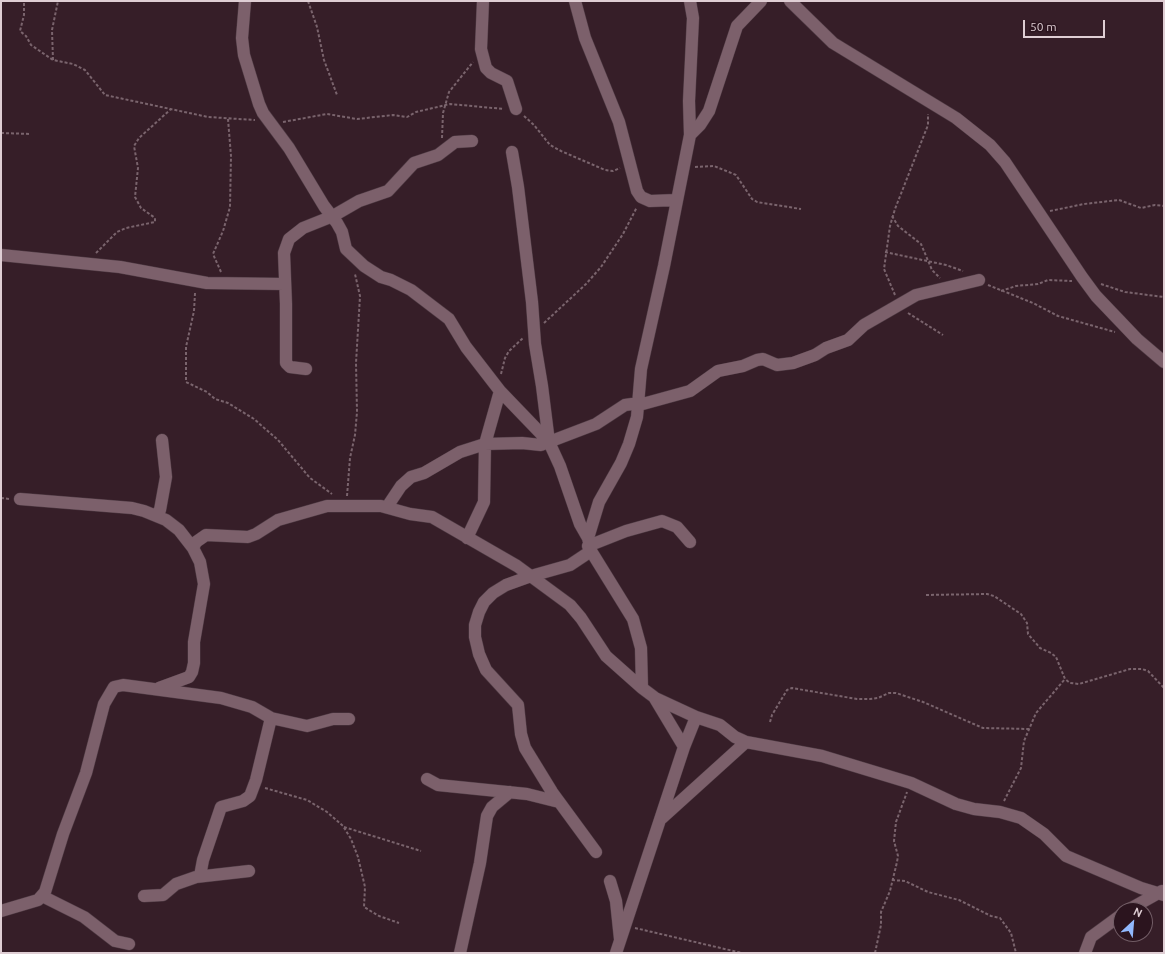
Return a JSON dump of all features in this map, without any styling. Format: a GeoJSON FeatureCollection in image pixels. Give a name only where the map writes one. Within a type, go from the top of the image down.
{"type":"FeatureCollection","features":[{"type":"Feature","properties":{"kind":"street"},"geometry":{"type":"LineString","coordinates":[[245,1],[242,38],[246,64],[253,80],[259,104],[263,113],[272,123],[303,170],[324,206],[333,216],[342,232],[346,249],[364,266],[381,277],[391,280],[411,290],[433,308],[443,313],[455,326],[466,347],[500,391],[549,442]]}},
{"type":"Feature","properties":{"kind":"street"},"geometry":{"type":"LineString","coordinates":[[483,1],[481,49],[486,68],[491,73],[508,81],[516,109]]}},
{"type":"Feature","properties":{"kind":"street"},"geometry":{"type":"LineString","coordinates":[[575,1],[585,38],[619,122],[632,168],[635,185],[641,197],[655,201],[676,200]]}},
{"type":"Feature","properties":{"kind":"street"},"geometry":{"type":"LineString","coordinates":[[589,545],[599,502],[629,444],[639,405],[641,369],[664,266],[690,134],[689,101],[693,18],[690,1]]}},
{"type":"Feature","properties":{"kind":"street"},"geometry":{"type":"LineString","coordinates":[[690,134],[700,125],[709,111],[737,26],[761,1]]}},
{"type":"Feature","properties":{"kind":"street"},"geometry":{"type":"LineString","coordinates":[[790,1],[833,43],[956,118],[990,145],[1005,162],[1043,216],[1096,296],[1137,339],[1164,362]]}},
{"type":"Feature","properties":{"kind":"street"},"geometry":{"type":"LineString","coordinates":[[306,369],[290,367],[286,363],[284,253],[288,239],[303,228],[333,216],[359,201],[388,191],[414,163],[441,153],[455,142],[472,141]]}},
{"type":"Feature","properties":{"kind":"street"},"geometry":{"type":"LineString","coordinates":[[512,152],[530,281],[533,331],[549,442],[560,466],[580,524],[589,545],[632,619],[641,648],[642,688]]}},
{"type":"Feature","properties":{"kind":"street"},"geometry":{"type":"LineString","coordinates":[[1,255],[89,263],[144,270],[196,282],[285,284]]}},
{"type":"Feature","properties":{"kind":"street"},"geometry":{"type":"LineString","coordinates":[[388,507],[401,486],[411,477],[424,473],[460,452],[485,444],[522,443],[541,445],[591,427],[625,405],[639,405],[690,391],[718,371],[743,366],[763,359],[777,365],[793,363],[848,340],[864,325],[923,292],[979,280]]}},
{"type":"Feature","properties":{"kind":"street"},"geometry":{"type":"LineString","coordinates":[[467,538],[484,502],[485,444],[500,391]]}},
{"type":"Feature","properties":{"kind":"street"},"geometry":{"type":"LineString","coordinates":[[156,515],[160,510],[166,477],[162,440]]}},
{"type":"Feature","properties":{"kind":"street"},"geometry":{"type":"LineString","coordinates":[[20,499],[132,508],[156,515],[179,530],[193,548],[200,562],[204,584],[194,642],[194,663],[192,672],[189,677],[156,689]]}},
{"type":"Feature","properties":{"kind":"street"},"geometry":{"type":"LineString","coordinates":[[193,548],[196,542],[206,535],[248,537],[287,517],[326,506],[348,505],[388,507],[410,514],[432,517],[531,576],[570,605],[581,618],[606,656],[654,697],[696,717],[720,725],[735,737],[746,742],[822,756],[911,783],[956,804],[974,809],[1000,812],[1021,818],[1044,834],[1066,856],[1162,893]]}},
{"type":"Feature","properties":{"kind":"street"},"geometry":{"type":"LineString","coordinates":[[596,852],[558,802],[525,748],[521,734],[518,705],[486,670],[479,654],[475,637],[475,625],[484,602],[493,593],[506,585],[570,565],[589,545],[626,531],[662,521],[677,527],[690,542]]}},
{"type":"Feature","properties":{"kind":"street"},"geometry":{"type":"LineString","coordinates":[[1,911],[38,900],[42,896],[49,881],[60,841],[86,773],[104,704],[109,693],[114,688],[123,685],[241,703],[271,718],[307,726],[333,719],[349,719]]}},
{"type":"Feature","properties":{"kind":"street"},"geometry":{"type":"LineString","coordinates":[[654,697],[684,747]]}},
{"type":"Feature","properties":{"kind":"street"},"geometry":{"type":"LineString","coordinates":[[616,953],[684,747],[696,717]]}},
{"type":"Feature","properties":{"kind":"street"},"geometry":{"type":"LineString","coordinates":[[200,876],[203,860],[222,807],[243,801],[250,796],[254,786],[271,718]]}},
{"type":"Feature","properties":{"kind":"street"},"geometry":{"type":"LineString","coordinates":[[661,818],[746,742]]}},
{"type":"Feature","properties":{"kind":"street"},"geometry":{"type":"LineString","coordinates":[[427,779],[438,785],[449,787],[510,792],[558,802]]}},
{"type":"Feature","properties":{"kind":"street"},"geometry":{"type":"LineString","coordinates":[[460,953],[472,904],[487,816],[492,807],[510,792]]}},
{"type":"Feature","properties":{"kind":"street"},"geometry":{"type":"LineString","coordinates":[[144,896],[163,895],[176,884],[200,876],[249,871]]}},
{"type":"Feature","properties":{"kind":"street"},"geometry":{"type":"LineString","coordinates":[[610,881],[616,901],[620,940]]}},
{"type":"Feature","properties":{"kind":"street"},"geometry":{"type":"LineString","coordinates":[[1144,902],[1162,893]]}},
{"type":"Feature","properties":{"kind":"street"},"geometry":{"type":"LineString","coordinates":[[42,896],[84,917],[115,941],[129,944]]}},
{"type":"Feature","properties":{"kind":"street"},"geometry":{"type":"LineString","coordinates":[[1085,953],[1091,937],[1113,921]]}},
{"type":"Feature","properties":{"kind":"path"},"geometry":{"type":"LineString","coordinates":[[53,60],[52,30],[58,1]]}},
{"type":"Feature","properties":{"kind":"path"},"geometry":{"type":"LineString","coordinates":[[308,1],[317,27],[324,60],[337,95]]}},
{"type":"Feature","properties":{"kind":"path"},"geometry":{"type":"LineString","coordinates":[[24,3],[24,15],[20,31],[26,36],[31,45],[39,52],[53,60],[73,64],[84,70],[108,96],[208,117],[228,119],[243,118],[272,123],[327,114],[357,119],[393,115],[408,117],[416,112],[445,104],[516,109],[534,124],[550,145],[565,153],[605,170],[632,168]]}},
{"type":"Feature","properties":{"kind":"path"},"geometry":{"type":"LineString","coordinates":[[441,153],[442,119],[445,104],[454,84],[468,69],[481,49]]}},
{"type":"Feature","properties":{"kind":"path"},"geometry":{"type":"LineString","coordinates":[[926,99],[928,125],[892,216],[885,252],[884,269],[885,276],[900,304],[916,320],[943,335]]}},
{"type":"Feature","properties":{"kind":"path"},"geometry":{"type":"LineString","coordinates":[[89,263],[109,238],[117,232],[126,228],[155,222],[155,218],[141,208],[135,197],[138,168],[134,146],[139,138],[171,109]]}},
{"type":"Feature","properties":{"kind":"path"},"geometry":{"type":"LineString","coordinates":[[219,283],[222,271],[213,254],[223,231],[230,207],[231,156],[228,119]]}},
{"type":"Feature","properties":{"kind":"path"},"geometry":{"type":"LineString","coordinates":[[1,133],[31,134]]}},
{"type":"Feature","properties":{"kind":"path"},"geometry":{"type":"LineString","coordinates":[[683,169],[707,165],[714,166],[736,175],[752,199],[757,202],[801,209]]}},
{"type":"Feature","properties":{"kind":"path"},"geometry":{"type":"LineString","coordinates":[[500,391],[501,372],[505,358],[516,343],[546,321],[586,284],[601,267],[623,234],[641,197]]}},
{"type":"Feature","properties":{"kind":"path"},"geometry":{"type":"LineString","coordinates":[[1043,216],[1052,210],[1109,201],[1123,201],[1141,208],[1155,205],[1164,206]]}},
{"type":"Feature","properties":{"kind":"path"},"geometry":{"type":"LineString","coordinates":[[892,216],[903,230],[921,244],[935,274],[950,287]]}},
{"type":"Feature","properties":{"kind":"path"},"geometry":{"type":"LineString","coordinates":[[885,252],[907,258],[929,261],[960,270],[994,288],[1033,303],[1058,316],[1117,333]]}},
{"type":"Feature","properties":{"kind":"path"},"geometry":{"type":"LineString","coordinates":[[348,505],[347,485],[350,458],[357,424],[356,363],[360,306],[360,296],[352,256]]}},
{"type":"Feature","properties":{"kind":"path"},"geometry":{"type":"LineString","coordinates":[[196,282],[194,312],[186,347],[186,382],[207,392],[215,399],[228,403],[254,419],[278,440],[310,478],[333,496]]}},
{"type":"Feature","properties":{"kind":"path"},"geometry":{"type":"LineString","coordinates":[[926,595],[987,594],[994,596],[1020,614],[1026,623],[1028,634],[1040,648],[1056,657],[1065,679],[1075,684],[1116,672],[1130,669],[1142,669],[1154,676],[1164,688]]}},
{"type":"Feature","properties":{"kind":"path"},"geometry":{"type":"LineString","coordinates":[[1000,812],[1021,768],[1024,741],[1036,712],[1065,679]]}},
{"type":"Feature","properties":{"kind":"path"},"geometry":{"type":"LineString","coordinates":[[770,722],[772,715],[787,690],[792,688],[857,699],[878,698],[888,693],[896,693],[923,702],[983,728],[996,727],[1029,729]]}},
{"type":"Feature","properties":{"kind":"path"},"geometry":{"type":"LineString","coordinates":[[875,953],[881,925],[881,912],[892,880],[898,856],[894,841],[896,822],[911,783]]}},
{"type":"Feature","properties":{"kind":"path"},"geometry":{"type":"LineString","coordinates":[[254,786],[276,790],[307,800],[327,812],[343,826],[358,857],[365,887],[364,907],[379,916],[399,924]]}},
{"type":"Feature","properties":{"kind":"path"},"geometry":{"type":"LineString","coordinates":[[343,826],[421,851]]}},
{"type":"Feature","properties":{"kind":"path"},"geometry":{"type":"LineString","coordinates":[[892,880],[905,881],[928,892],[958,900],[991,916],[1000,918],[1011,933],[1016,953]]}},
{"type":"Feature","properties":{"kind":"path"},"geometry":{"type":"LineString","coordinates":[[626,926],[742,953]]}}]}
